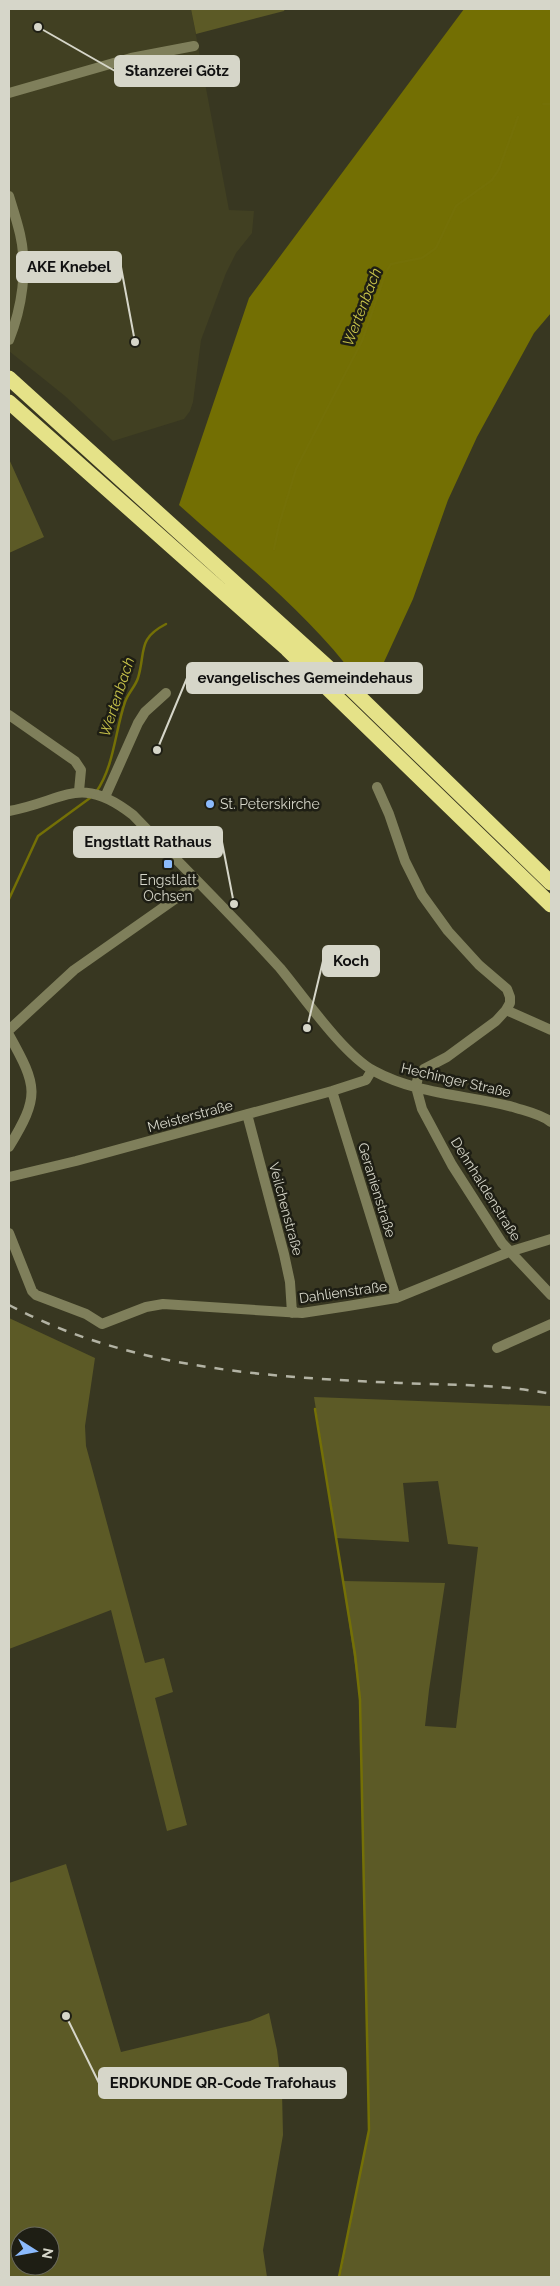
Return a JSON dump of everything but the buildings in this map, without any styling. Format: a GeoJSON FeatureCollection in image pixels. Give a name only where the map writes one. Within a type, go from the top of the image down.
{"type":"FeatureCollection","features":[{"type":"Feature","properties":{"kind":"highway"},"geometry":{"type":"LineString","coordinates":[[9,378],[340,678],[551,883]]}},
{"type":"Feature","properties":{"kind":"highway"},"geometry":{"type":"LineString","coordinates":[[9,402],[287,649],[551,905]]}},
{"type":"Feature","properties":{"kind":"street"},"geometry":{"type":"LineString","coordinates":[[9,93],[130,58],[194,46]]}},
{"type":"Feature","properties":{"kind":"street"},"geometry":{"type":"LineString","coordinates":[[9,196],[20,234],[23,253],[22,289],[9,339]]}},
{"type":"Feature","properties":{"kind":"street"},"geometry":{"type":"LineString","coordinates":[[105,797],[145,712],[166,693]]}},
{"type":"Feature","properties":{"kind":"street"},"geometry":{"type":"LineString","coordinates":[[9,716],[75,761],[80,770],[84,792],[9,811]]}},
{"type":"Feature","properties":{"kind":"street"},"geometry":{"type":"LineString","coordinates":[[377,788],[389,814],[405,861],[422,895],[448,931],[479,965],[507,989],[510,1003],[506,1010],[485,1030],[447,1057],[424,1069],[418,1077],[416,1087]]}},
{"type":"Feature","properties":{"kind":"street","name":"Hechinger Straße"},"geometry":{"type":"LineString","coordinates":[[84,792],[105,797],[118,803],[133,815],[262,949],[341,1041],[372,1070],[398,1082],[500,1104],[551,1122]]}},
{"type":"Feature","properties":{"kind":"street"},"geometry":{"type":"LineString","coordinates":[[9,1030],[74,970],[188,890],[196,882]]}},
{"type":"Feature","properties":{"kind":"street"},"geometry":{"type":"LineString","coordinates":[[506,1010],[551,1030]]}},
{"type":"Feature","properties":{"kind":"street"},"geometry":{"type":"LineString","coordinates":[[9,1035],[22,1059],[31,1083],[32,1098],[26,1118],[9,1147]]}},
{"type":"Feature","properties":{"kind":"street","name":"Meisterstraße"},"geometry":{"type":"LineString","coordinates":[[9,1177],[76,1161],[332,1091],[366,1080],[372,1070]]}},
{"type":"Feature","properties":{"kind":"street","name":"Dehnhaldenstraße"},"geometry":{"type":"LineString","coordinates":[[416,1087],[422,1109],[452,1165],[509,1252],[551,1295]]}},
{"type":"Feature","properties":{"kind":"street","name":"Geranienstraße"},"geometry":{"type":"LineString","coordinates":[[332,1091],[396,1298]]}},
{"type":"Feature","properties":{"kind":"street","name":"Veilchenstraße"},"geometry":{"type":"LineString","coordinates":[[247,1114],[284,1254],[290,1282],[292,1313]]}},
{"type":"Feature","properties":{"kind":"street","name":"Dahlienstraße"},"geometry":{"type":"LineString","coordinates":[[9,1233],[32,1291],[36,1295],[86,1314],[102,1324],[146,1307],[163,1304],[302,1313],[396,1298],[509,1252],[551,1240]]}},
{"type":"Feature","properties":{"kind":"street"},"geometry":{"type":"LineString","coordinates":[[497,1348],[551,1324]]}},
{"type":"Feature","properties":{"kind":"shaded area"},"geometry":{"type":"Polygon","coordinates":[[[9,9],[191,9],[229,210],[254,211],[252,233],[236,253],[226,273],[201,340],[193,402],[190,411],[184,419],[113,441],[65,396],[9,351],[9,9]]]}},
{"type":"Feature","properties":{"kind":"shaded area"},"geometry":{"type":"Polygon","coordinates":[[[191,9],[285,9],[284,11],[196,34],[191,9]]]}},
{"type":"Feature","properties":{"kind":"shaded area"},"geometry":{"type":"Polygon","coordinates":[[[464,9],[551,9],[551,313],[534,333],[477,437],[448,500],[413,599],[384,662],[372,677],[362,681],[357,679],[317,631],[295,609],[179,505],[249,298],[464,9]]]}},
{"type":"Feature","properties":{"kind":"shaded area"},"geometry":{"type":"Polygon","coordinates":[[[9,459],[44,537],[9,553],[9,459]]]}},
{"type":"Feature","properties":{"kind":"shaded area"},"geometry":{"type":"Polygon","coordinates":[[[9,1318],[95,1358],[85,1426],[86,1446],[145,1663],[164,1658],[173,1692],[155,1698],[187,1825],[167,1831],[111,1610],[9,1649],[9,1318]]]}},
{"type":"Feature","properties":{"kind":"shaded area"},"geometry":{"type":"Polygon","coordinates":[[[314,1397],[551,1406],[551,2277],[340,2277],[369,2129],[360,1700],[343,1581],[445,1583],[425,1726],[456,1728],[478,1547],[448,1544],[438,1481],[403,1483],[409,1542],[336,1538],[314,1397]]]}},
{"type":"Feature","properties":{"kind":"shaded area"},"geometry":{"type":"Polygon","coordinates":[[[66,1864],[121,2052],[250,2021],[269,2013],[277,2050],[282,2092],[283,2135],[263,2250],[267,2277],[9,2277],[9,1883],[66,1864]]]}},
{"type":"Feature","properties":{"kind":"waterway","name":"Wertenbach"},"geometry":{"type":"LineString","coordinates":[[543,104],[551,104]]}},
{"type":"Feature","properties":{"kind":"waterway","name":"Wertenbach"},"geometry":{"type":"LineString","coordinates":[[274,549],[279,525],[296,469],[362,341],[386,272],[391,264],[422,258],[436,248],[456,206],[492,180],[499,169],[518,117]]}},
{"type":"Feature","properties":{"kind":"waterway","name":"Wertenbach"},"geometry":{"type":"LineString","coordinates":[[96,792],[107,771],[125,702],[138,678],[144,646],[151,635],[166,624]]}},
{"type":"Feature","properties":{"kind":"waterway","name":"Wertenbach"},"geometry":{"type":"LineString","coordinates":[[9,899],[38,836],[90,798]]}},
{"type":"Feature","properties":{"kind":"waterway"},"geometry":{"type":"LineString","coordinates":[[315,1409],[355,1654],[360,1700],[369,2130],[339,2277]]}},
{"type":"Feature","properties":{"kind":"railway"},"geometry":{"type":"LineString","coordinates":[[9,1305],[55,1326],[102,1343],[150,1356],[199,1366],[249,1373],[349,1381],[494,1387],[551,1394]]}},
{"type":"Feature","properties":{"kind":"place","name":"Stanzerei Götz"},"geometry":{"type":"Point","coordinates":[38,27]}},
{"type":"Feature","properties":{"kind":"place","name":"AKE Knebel"},"geometry":{"type":"Point","coordinates":[135,342]}},
{"type":"Feature","properties":{"kind":"place","name":"evangelisches Gemeindehaus"},"geometry":{"type":"Point","coordinates":[157,750]}},
{"type":"Feature","properties":{"kind":"place","name":"St. Peterskirche"},"geometry":{"type":"Point","coordinates":[210,804]}},
{"type":"Feature","properties":{"kind":"place","name":"Engstlatt Ochsen"},"geometry":{"type":"Point","coordinates":[168,864]}},
{"type":"Feature","properties":{"kind":"place","name":"Engstlatt Rathaus"},"geometry":{"type":"Point","coordinates":[234,904]}},
{"type":"Feature","properties":{"kind":"place","name":"Koch"},"geometry":{"type":"Point","coordinates":[307,1028]}},
{"type":"Feature","properties":{"kind":"place","name":"ERDKUNDE QR-Code Trafohaus"},"geometry":{"type":"Point","coordinates":[66,2016]}}]}
